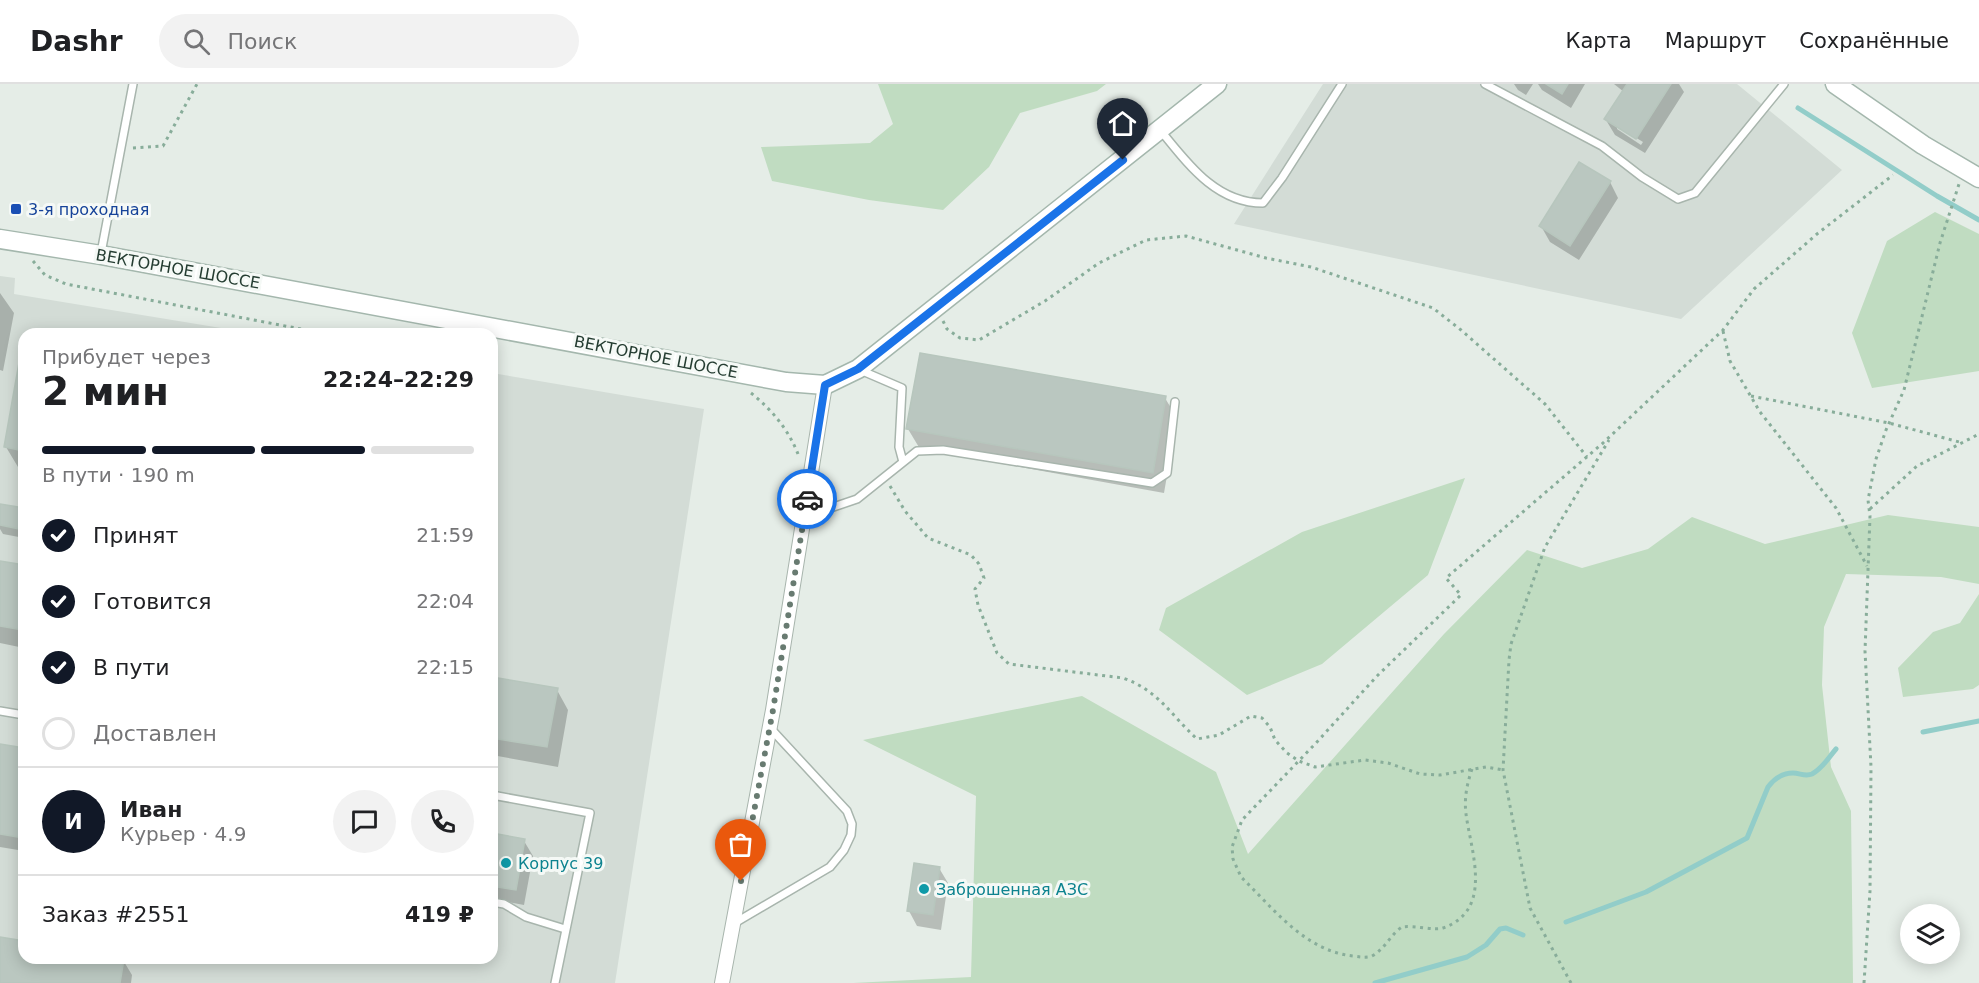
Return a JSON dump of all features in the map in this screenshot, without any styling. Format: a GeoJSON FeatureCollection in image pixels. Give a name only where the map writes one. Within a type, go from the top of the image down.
{"type":"FeatureCollection","features":[{"type":"Feature","properties":{"kind":"main road"},"geometry":{"type":"LineString","coordinates":[[825,385],[858,369],[1218,84]]}},
{"type":"Feature","properties":{"kind":"main road"},"geometry":{"type":"LineString","coordinates":[[1839,85],[1923,145],[1974,171]]}},
{"type":"Feature","properties":{"kind":"main road","name":"ВЕКТОРНОЕ ШОССЕ"},"geometry":{"type":"LineString","coordinates":[[0,239],[101,255],[498,328]]}},
{"type":"Feature","properties":{"kind":"main road","name":"ВЕКТОРНОЕ ШОССЕ"},"geometry":{"type":"LineString","coordinates":[[498,328],[786,382],[825,385]]}},
{"type":"Feature","properties":{"kind":"street"},"geometry":{"type":"LineString","coordinates":[[722,983],[769,727],[825,385]]}},
{"type":"Feature","properties":{"kind":"lane"},"geometry":{"type":"LineString","coordinates":[[101,255],[133,84]]}},
{"type":"Feature","properties":{"kind":"lane"},"geometry":{"type":"LineString","coordinates":[[1160,130],[1196,173],[1217,190],[1248,203],[1263,203],[1282,178],[1342,84]]}},
{"type":"Feature","properties":{"kind":"lane"},"geometry":{"type":"LineString","coordinates":[[1485,84],[1602,146],[1642,177],[1678,200],[1695,193],[1784,84]]}},
{"type":"Feature","properties":{"kind":"lane"},"geometry":{"type":"LineString","coordinates":[[858,369],[902,388],[899,447],[903,462]]}},
{"type":"Feature","properties":{"kind":"lane"},"geometry":{"type":"LineString","coordinates":[[804,517],[857,498],[917,451],[944,450],[1152,483],[1167,473],[1175,402]]}},
{"type":"Feature","properties":{"kind":"lane"},"geometry":{"type":"LineString","coordinates":[[0,711],[18,714]]}},
{"type":"Feature","properties":{"kind":"lane"},"geometry":{"type":"LineString","coordinates":[[733,924],[830,867],[844,850],[851,835],[852,824],[847,812],[769,727]]}},
{"type":"Feature","properties":{"kind":"lane"},"geometry":{"type":"LineString","coordinates":[[498,796],[590,813],[555,983]]}},
{"type":"Feature","properties":{"kind":"lane"},"geometry":{"type":"LineString","coordinates":[[498,903],[526,917],[566,929]]}},
{"type":"Feature","properties":{"kind":"path"},"geometry":{"type":"LineString","coordinates":[[122,148],[163,146],[197,84]]}},
{"type":"Feature","properties":{"kind":"path"},"geometry":{"type":"LineString","coordinates":[[1864,983],[1871,868],[1871,767],[1864,651],[1868,568],[1868,500],[1876,459],[1904,390],[1940,243],[1974,171]]}},
{"type":"Feature","properties":{"kind":"path"},"geometry":{"type":"LineString","coordinates":[[1472,769],[1466,787],[1466,812],[1476,872],[1474,890],[1468,908],[1459,918],[1441,929],[1419,926],[1402,927],[1384,948],[1368,957],[1332,953],[1315,945],[1286,923],[1241,877],[1233,859],[1232,847],[1242,820],[1377,676],[1461,595],[1446,578],[1612,434],[1722,330],[1754,289],[1817,234],[1893,175]]}},
{"type":"Feature","properties":{"kind":"path"},"geometry":{"type":"LineString","coordinates":[[935,306],[947,328],[960,338],[979,340],[1045,301],[1099,263],[1146,240],[1186,236],[1266,258],[1311,267],[1432,308],[1461,330],[1545,404],[1587,457]]}},
{"type":"Feature","properties":{"kind":"path"},"geometry":{"type":"LineString","coordinates":[[32,259],[45,275],[66,284],[296,328]]}},
{"type":"Feature","properties":{"kind":"path"},"geometry":{"type":"LineString","coordinates":[[1722,330],[1730,361],[1750,396],[1836,508],[1868,568]]}},
{"type":"Feature","properties":{"kind":"path"},"geometry":{"type":"LineString","coordinates":[[748,391],[784,426],[800,460]]}},
{"type":"Feature","properties":{"kind":"path"},"geometry":{"type":"LineString","coordinates":[[1750,396],[1889,423],[1963,442]]}},
{"type":"Feature","properties":{"kind":"path"},"geometry":{"type":"LineString","coordinates":[[1571,983],[1530,908],[1503,770],[1509,660],[1511,644],[1545,547],[1612,434]]}},
{"type":"Feature","properties":{"kind":"path"},"geometry":{"type":"LineString","coordinates":[[1869,510],[1917,466],[1979,434]]}},
{"type":"Feature","properties":{"kind":"path"},"geometry":{"type":"LineString","coordinates":[[885,477],[904,511],[928,538],[971,555],[979,564],[984,578],[975,589],[978,605],[997,653],[1009,664],[1123,678],[1140,684],[1157,697],[1197,739],[1219,735],[1251,716],[1262,718],[1270,727],[1275,740],[1287,753],[1299,761],[1316,767],[1365,760],[1388,763],[1420,774],[1440,775],[1486,767],[1503,770]]}},
{"type":"Feature","properties":{"kind":"shaded area"},"geometry":{"type":"Polygon","coordinates":[[[1323,84],[1737,84],[1842,170],[1681,319],[1234,224],[1323,84]]]}},
{"type":"Feature","properties":{"kind":"shaded area"},"geometry":{"type":"Polygon","coordinates":[[[0,276],[15,278],[14,294],[221,328],[18,328],[18,964],[498,964],[498,374],[704,409],[615,983],[0,983],[0,276]]]}},
{"type":"Feature","properties":{"kind":"green space"},"geometry":{"type":"Polygon","coordinates":[[[878,84],[1106,84],[1097,91],[1020,113],[989,167],[943,210],[869,200],[772,181],[761,147],[870,143],[893,124],[878,84]]]}},
{"type":"Feature","properties":{"kind":"green space"},"geometry":{"type":"Polygon","coordinates":[[[1935,212],[1979,234],[1979,371],[1872,388],[1852,333],[1887,241],[1935,212]]]}},
{"type":"Feature","properties":{"kind":"green space"},"geometry":{"type":"Polygon","coordinates":[[[1465,478],[1428,575],[1322,664],[1247,695],[1159,630],[1166,608],[1302,532],[1465,478]]]}},
{"type":"Feature","properties":{"kind":"green space"},"geometry":{"type":"Polygon","coordinates":[[[1888,515],[1979,527],[1979,584],[1941,577],[1846,574],[1824,627],[1822,685],[1831,767],[1851,811],[1853,983],[853,983],[971,977],[976,796],[863,740],[1082,696],[1216,772],[1248,854],[1444,634],[1527,550],[1582,568],[1648,549],[1692,517],[1765,544],[1888,515]]]}},
{"type":"Feature","properties":{"kind":"green space"},"geometry":{"type":"Polygon","coordinates":[[[1979,594],[1979,685],[1973,689],[1903,697],[1898,668],[1933,632],[1960,623],[1979,594]]]}},
{"type":"Feature","properties":{"kind":"building"},"geometry":{"type":"Polygon","coordinates":[[[1546,84],[1568,84],[1562,94],[1546,84]]]}},
{"type":"Feature","properties":{"kind":"building"},"geometry":{"type":"Polygon","coordinates":[[[1627,84],[1671,84],[1636,139],[1604,119],[1627,84]]]}},
{"type":"Feature","properties":{"kind":"building"},"geometry":{"type":"Polygon","coordinates":[[[1579,162],[1611,181],[1570,246],[1539,226],[1579,162]]]}},
{"type":"Feature","properties":{"kind":"building"},"geometry":{"type":"Polygon","coordinates":[[[920,353],[1166,396],[1153,473],[906,429],[920,353]]]}},
{"type":"Feature","properties":{"kind":"building"},"geometry":{"type":"Polygon","coordinates":[[[18,368],[18,450],[4,447],[18,368]]]}},
{"type":"Feature","properties":{"kind":"building"},"geometry":{"type":"Polygon","coordinates":[[[0,504],[18,507],[18,529],[0,525],[0,504]]]}},
{"type":"Feature","properties":{"kind":"building"},"geometry":{"type":"Polygon","coordinates":[[[0,561],[18,564],[18,629],[0,626],[0,561]]]}},
{"type":"Feature","properties":{"kind":"building"},"geometry":{"type":"Polygon","coordinates":[[[498,678],[558,688],[547,747],[498,739],[498,678]]]}},
{"type":"Feature","properties":{"kind":"building"},"geometry":{"type":"Polygon","coordinates":[[[0,744],[18,747],[18,837],[0,834],[0,744]]]}},
{"type":"Feature","properties":{"kind":"building","name":"Корпус 39"},"geometry":{"type":"Polygon","coordinates":[[[498,834],[525,839],[516,890],[498,887],[498,834]]]}},
{"type":"Feature","properties":{"kind":"building","name":"Заброшенная АЗС"},"geometry":{"type":"Polygon","coordinates":[[[914,863],[940,867],[933,915],[907,911],[914,863]]]}},
{"type":"Feature","properties":{"kind":"building"},"geometry":{"type":"Polygon","coordinates":[[[0,937],[18,940],[18,964],[123,964],[120,983],[0,983],[0,937]]]}},
{"type":"Feature","properties":{"kind":"waterway"},"geometry":{"type":"LineString","coordinates":[[1798,108],[1979,220]]}},
{"type":"Feature","properties":{"kind":"waterway"},"geometry":{"type":"LineString","coordinates":[[1923,732],[1979,721]]}},
{"type":"Feature","properties":{"kind":"waterway"},"geometry":{"type":"LineString","coordinates":[[1566,922],[1646,892],[1747,838],[1768,787],[1773,781],[1789,773],[1807,775],[1816,772],[1836,749]]}},
{"type":"Feature","properties":{"kind":"waterway"},"geometry":{"type":"LineString","coordinates":[[1375,983],[1467,957],[1486,945],[1500,929],[1506,928],[1523,935]]}},
{"type":"Feature","properties":{"kind":"way so far"},"geometry":{"type":"LineString","coordinates":[[741,881],[773,710],[807,499]]}},
{"type":"Feature","properties":{"kind":"place","name":"3-я проходная"},"geometry":{"type":"Point","coordinates":[16,209]}},
{"type":"Feature","properties":{"kind":"place","name":"Корпус 39"},"geometry":{"type":"Point","coordinates":[506,863]}},
{"type":"Feature","properties":{"kind":"place","name":"Заброшенная АЗС"},"geometry":{"type":"Point","coordinates":[924,889]}},
{"type":"Feature","properties":{"kind":"route"},"geometry":{"type":"LineString","coordinates":[[807,499],[825,385],[858,369],[1123,160]]}}]}
